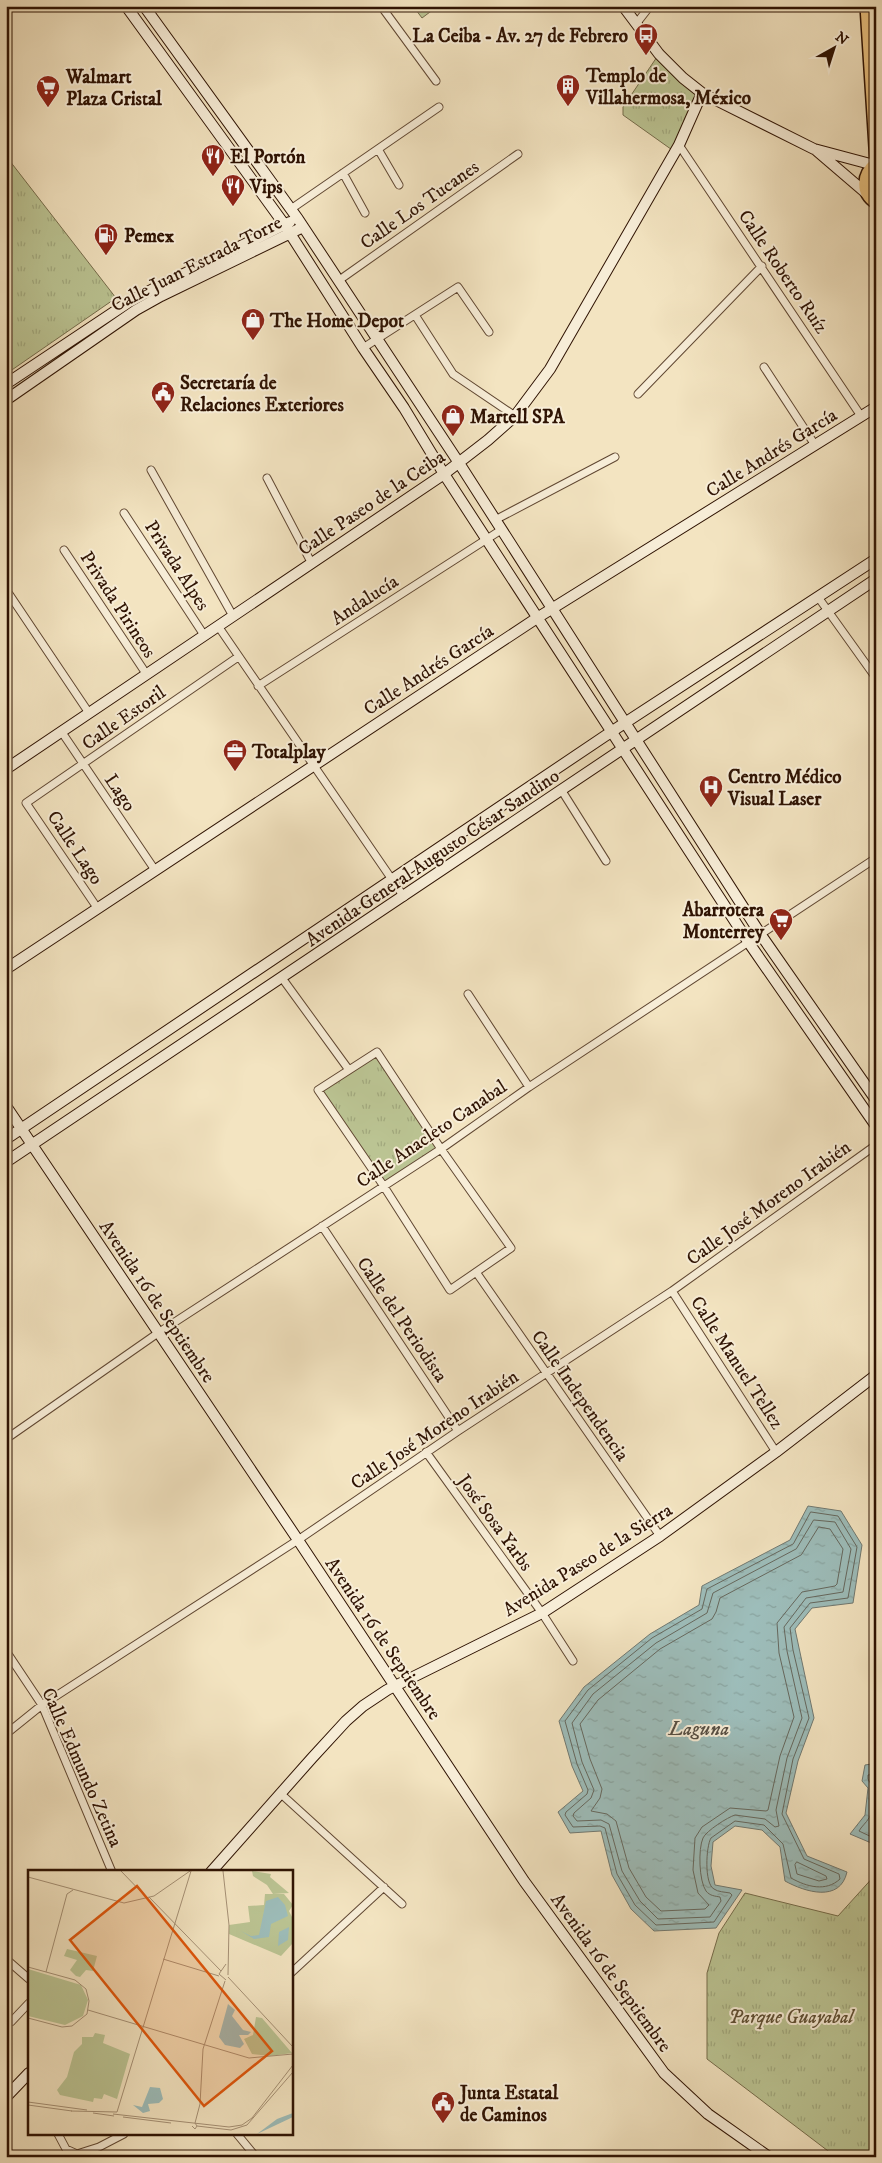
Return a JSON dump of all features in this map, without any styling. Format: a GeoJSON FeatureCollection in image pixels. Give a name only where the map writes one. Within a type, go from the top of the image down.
{"type":"FeatureCollection","features":[{"type":"Feature","properties":{"kind":"main road"},"geometry":{"type":"LineString","coordinates":[[126,6],[291,234],[537,618],[749,943],[876,1126]]}},
{"type":"Feature","properties":{"kind":"main road"},"geometry":{"type":"LineString","coordinates":[[144,6],[301,223],[459,463],[761,935],[876,1100]]}},
{"type":"Feature","properties":{"kind":"main road"},"geometry":{"type":"LineString","coordinates":[[623,6],[659,54],[683,78],[702,93],[814,149],[875,164]]}},
{"type":"Feature","properties":{"kind":"main road"},"geometry":{"type":"LineString","coordinates":[[866,6],[875,164],[866,175],[865,187],[873,201]]}},
{"type":"Feature","properties":{"kind":"main road","name":"Calle Paseo de la Ceiba"},"geometry":{"type":"LineString","coordinates":[[6,769],[444,474],[515,416],[550,369],[679,145],[702,93]]}},
{"type":"Feature","properties":{"kind":"main road"},"geometry":{"type":"LineString","coordinates":[[231,151],[243,143]]}},
{"type":"Feature","properties":{"kind":"main road"},"geometry":{"type":"LineString","coordinates":[[814,149],[873,201]]}},
{"type":"Feature","properties":{"kind":"main road","name":"Calle Juan Estrada Torre"},"geometry":{"type":"LineString","coordinates":[[6,384],[130,302],[155,288],[284,224],[301,223]]}},
{"type":"Feature","properties":{"kind":"main road","name":"Calle Juan Estrada Torre"},"geometry":{"type":"LineString","coordinates":[[6,400],[136,310],[291,234],[301,223]]}},
{"type":"Feature","properties":{"kind":"main road","name":"Calle Andrés García"},"geometry":{"type":"LineString","coordinates":[[6,968],[537,618],[876,407]]}},
{"type":"Feature","properties":{"kind":"main road","name":"Avenida General Augusto César Sandino"},"geometry":{"type":"LineString","coordinates":[[6,1139],[611,732],[876,559]]}},
{"type":"Feature","properties":{"kind":"main road","name":"Avenida General Augusto César Sandino"},"geometry":{"type":"LineString","coordinates":[[6,1162],[637,741],[876,579]]}},
{"type":"Feature","properties":{"kind":"main road","name":"Avenida 16 de Septiembre"},"geometry":{"type":"LineString","coordinates":[[6,1106],[298,1540],[524,1881],[664,2073],[708,2114],[765,2156]]}},
{"type":"Feature","properties":{"kind":"main road","name":"Avenida Paseo de la Sierra"},"geometry":{"type":"LineString","coordinates":[[213,1870],[350,1717],[370,1700],[542,1613],[660,1536],[776,1452],[876,1375]]}},
{"type":"Feature","properties":{"kind":"main road"},"geometry":{"type":"LineString","coordinates":[[6,2098],[28,2074]]}},
{"type":"Feature","properties":{"kind":"street"},"geometry":{"type":"LineString","coordinates":[[381,6],[436,81]]}},
{"type":"Feature","properties":{"kind":"street"},"geometry":{"type":"LineString","coordinates":[[636,24],[650,6]]}},
{"type":"Feature","properties":{"kind":"street"},"geometry":{"type":"LineString","coordinates":[[290,209],[439,107]]}},
{"type":"Feature","properties":{"kind":"street","name":"Calle Roberto Ruíz"},"geometry":{"type":"LineString","coordinates":[[679,145],[861,416]]}},
{"type":"Feature","properties":{"kind":"street"},"geometry":{"type":"LineString","coordinates":[[378,148],[399,186]]}},
{"type":"Feature","properties":{"kind":"street","name":"Calle Los Tucanes"},"geometry":{"type":"LineString","coordinates":[[338,281],[518,154]]}},
{"type":"Feature","properties":{"kind":"street"},"geometry":{"type":"LineString","coordinates":[[343,173],[365,213]]}},
{"type":"Feature","properties":{"kind":"street"},"geometry":{"type":"LineString","coordinates":[[638,394],[762,266]]}},
{"type":"Feature","properties":{"kind":"street"},"geometry":{"type":"LineString","coordinates":[[363,348],[458,286],[489,332]]}},
{"type":"Feature","properties":{"kind":"street"},"geometry":{"type":"LineString","coordinates":[[415,315],[452,374],[515,416]]}},
{"type":"Feature","properties":{"kind":"street"},"geometry":{"type":"LineString","coordinates":[[764,367],[815,445]]}},
{"type":"Feature","properties":{"kind":"street"},"geometry":{"type":"LineString","coordinates":[[495,520],[615,456]]}},
{"type":"Feature","properties":{"kind":"street"},"geometry":{"type":"LineString","coordinates":[[151,470],[233,616]]}},
{"type":"Feature","properties":{"kind":"street"},"geometry":{"type":"LineString","coordinates":[[268,478],[312,564]]}},
{"type":"Feature","properties":{"kind":"street","name":"Privada Alpes"},"geometry":{"type":"LineString","coordinates":[[124,513],[204,635]]}},
{"type":"Feature","properties":{"kind":"street","name":"Andalucía"},"geometry":{"type":"LineString","coordinates":[[258,686],[501,530]]}},
{"type":"Feature","properties":{"kind":"street","name":"Privada Pirineos"},"geometry":{"type":"LineString","coordinates":[[64,550],[147,675]]}},
{"type":"Feature","properties":{"kind":"street"},"geometry":{"type":"LineString","coordinates":[[7,591],[89,713]]}},
{"type":"Feature","properties":{"kind":"street"},"geometry":{"type":"LineString","coordinates":[[818,597],[876,678]]}},
{"type":"Feature","properties":{"kind":"street"},"geometry":{"type":"LineString","coordinates":[[218,626],[404,896]]}},
{"type":"Feature","properties":{"kind":"street","name":"Calle Estoril"},"geometry":{"type":"LineString","coordinates":[[26,803],[238,657]]}},
{"type":"Feature","properties":{"kind":"street","name":"Lago"},"geometry":{"type":"LineString","coordinates":[[61,731],[155,870]]}},
{"type":"Feature","properties":{"kind":"street"},"geometry":{"type":"LineString","coordinates":[[562,791],[606,861]]}},
{"type":"Feature","properties":{"kind":"street","name":"Calle Lago"},"geometry":{"type":"LineString","coordinates":[[26,803],[98,909]]}},
{"type":"Feature","properties":{"kind":"street","name":"Calle Anacleto Canabal"},"geometry":{"type":"LineString","coordinates":[[6,1439],[158,1333],[441,1149],[529,1087],[876,858]]}},
{"type":"Feature","properties":{"kind":"street"},"geometry":{"type":"LineString","coordinates":[[282,978],[349,1070]]}},
{"type":"Feature","properties":{"kind":"street"},"geometry":{"type":"LineString","coordinates":[[468,994],[529,1087]]}},
{"type":"Feature","properties":{"kind":"street"},"geometry":{"type":"LineString","coordinates":[[377,1052],[441,1149],[511,1248],[450,1290],[383,1185],[318,1090],[377,1052]]}},
{"type":"Feature","properties":{"kind":"street","name":"Calle José Moreno Irabién"},"geometry":{"type":"LineString","coordinates":[[6,1734],[42,1705],[298,1540],[426,1452],[672,1291],[876,1145]]}},
{"type":"Feature","properties":{"kind":"street","name":"Calle del Periodista"},"geometry":{"type":"LineString","coordinates":[[322,1226],[458,1431]]}},
{"type":"Feature","properties":{"kind":"street","name":"Calle Independencia"},"geometry":{"type":"LineString","coordinates":[[476,1272],[660,1536]]}},
{"type":"Feature","properties":{"kind":"street","name":"Calle Manuel Tellez"},"geometry":{"type":"LineString","coordinates":[[672,1291],[776,1452]]}},
{"type":"Feature","properties":{"kind":"street","name":"José Sosa Yarbs"},"geometry":{"type":"LineString","coordinates":[[426,1452],[542,1613],[573,1660]]}},
{"type":"Feature","properties":{"kind":"street","name":"Calle Edmundo Zetina"},"geometry":{"type":"LineString","coordinates":[[6,1652],[42,1705],[111,1870]]}},
{"type":"Feature","properties":{"kind":"street"},"geometry":{"type":"LineString","coordinates":[[280,1794],[402,1904]]}},
{"type":"Feature","properties":{"kind":"street"},"geometry":{"type":"LineString","coordinates":[[292,1972],[384,1887]]}},
{"type":"Feature","properties":{"kind":"street"},"geometry":{"type":"LineString","coordinates":[[6,1959],[28,1978]]}},
{"type":"Feature","properties":{"kind":"street"},"geometry":{"type":"LineString","coordinates":[[11,2022],[28,2004]]}},
{"type":"Feature","properties":{"kind":"street"},"geometry":{"type":"LineString","coordinates":[[59,2136],[66,2149],[77,2154],[99,2147],[120,2136]]}},
{"type":"Feature","properties":{"kind":"street"},"geometry":{"type":"LineString","coordinates":[[239,2136],[256,2157]]}},
{"type":"Feature","properties":{"kind":"green space"},"geometry":{"type":"Polygon","coordinates":[[[413,6],[438,6],[422,18],[413,6]]]}},
{"type":"Feature","properties":{"kind":"green space"},"geometry":{"type":"Polygon","coordinates":[[[659,54],[702,93],[675,152],[623,115],[623,107],[659,54]]]}},
{"type":"Feature","properties":{"kind":"green space"},"geometry":{"type":"Polygon","coordinates":[[[6,156],[116,298],[6,374],[6,156]]]}},
{"type":"Feature","properties":{"kind":"green space"},"geometry":{"type":"Polygon","coordinates":[[[377,1052],[441,1149],[383,1185],[318,1090],[377,1052]]]}},
{"type":"Feature","properties":{"kind":"green space","name":"Parque Guayabal"},"geometry":{"type":"Polygon","coordinates":[[[876,1874],[876,2157],[836,2157],[707,2059],[707,1973],[719,1933],[745,1893],[838,1916],[876,1874]]]}},
{"type":"Feature","properties":{"kind":"water","name":"Laguna"},"geometry":{"type":"Polygon","coordinates":[[[808,1506],[841,1511],[862,1545],[853,1603],[812,1608],[795,1629],[814,1718],[798,1761],[786,1813],[807,1856],[847,1872],[843,1882],[837,1888],[830,1891],[821,1892],[802,1889],[785,1881],[780,1847],[762,1830],[735,1826],[713,1842],[711,1866],[715,1885],[742,1890],[716,1928],[654,1931],[631,1909],[612,1875],[601,1831],[570,1833],[558,1812],[583,1791],[572,1766],[559,1721],[584,1687],[650,1634],[699,1605],[702,1586],[790,1540],[808,1506]]]}},
{"type":"Feature","properties":{"kind":"water"},"geometry":{"type":"Polygon","coordinates":[[[871,1764],[876,1774],[876,1845],[850,1834],[865,1815],[868,1788],[862,1781],[865,1765],[871,1764]]]}},
{"type":"Feature","properties":{"kind":"place","name":"La Ceiba - Av. 27 de Febrero"},"geometry":{"type":"Point","coordinates":[646,56]}},
{"type":"Feature","properties":{"kind":"place","name":"Templo de Villahermosa, México"},"geometry":{"type":"Point","coordinates":[568,107]}},
{"type":"Feature","properties":{"kind":"place","name":"Walmart Plaza Cristal"},"geometry":{"type":"Point","coordinates":[48,108]}},
{"type":"Feature","properties":{"kind":"place","name":"El Portón"},"geometry":{"type":"Point","coordinates":[213,177]}},
{"type":"Feature","properties":{"kind":"place","name":"Vips"},"geometry":{"type":"Point","coordinates":[233,207]}},
{"type":"Feature","properties":{"kind":"place","name":"Pemex"},"geometry":{"type":"Point","coordinates":[106,256]}},
{"type":"Feature","properties":{"kind":"place","name":"The Home Depot"},"geometry":{"type":"Point","coordinates":[253,341]}},
{"type":"Feature","properties":{"kind":"place","name":"Secretaría de Relaciones Exteriores"},"geometry":{"type":"Point","coordinates":[163,414]}},
{"type":"Feature","properties":{"kind":"place","name":"Martell SPA"},"geometry":{"type":"Point","coordinates":[453,437]}},
{"type":"Feature","properties":{"kind":"place","name":"Totalplay"},"geometry":{"type":"Point","coordinates":[235,772]}},
{"type":"Feature","properties":{"kind":"place","name":"Centro Médico Visual Laser"},"geometry":{"type":"Point","coordinates":[711,808]}},
{"type":"Feature","properties":{"kind":"place","name":"Abarrotera Monterrey"},"geometry":{"type":"Point","coordinates":[781,941]}},
{"type":"Feature","properties":{"kind":"place","name":"Junta Estatal de Caminos"},"geometry":{"type":"Point","coordinates":[443,2124]}}]}
